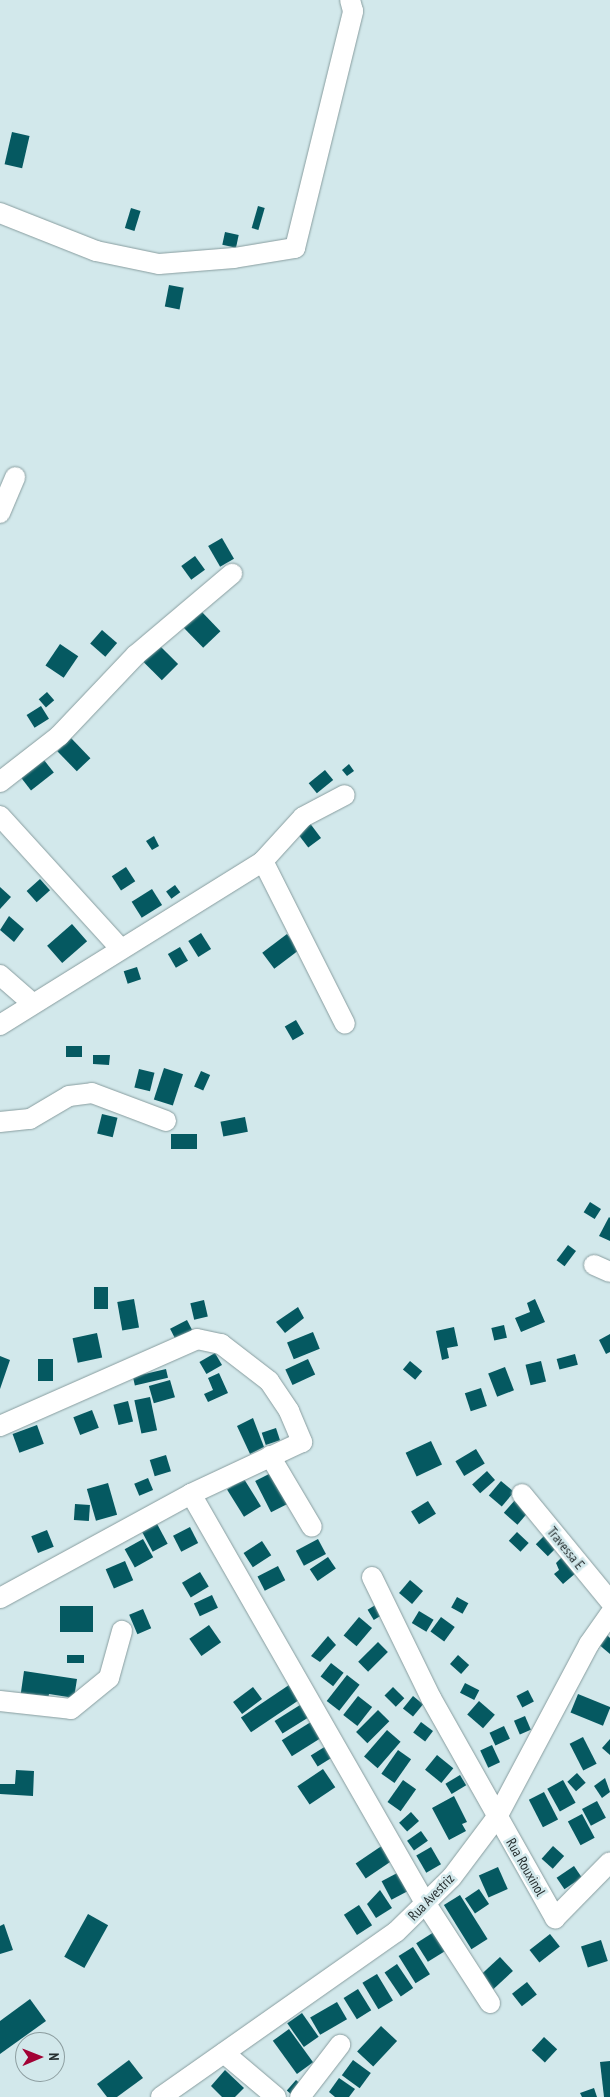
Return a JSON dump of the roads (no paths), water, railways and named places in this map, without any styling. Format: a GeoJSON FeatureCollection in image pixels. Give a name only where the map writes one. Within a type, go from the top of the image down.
{"type":"FeatureCollection","features":[{"type":"Feature","properties":{"kind":"street"},"geometry":{"type":"LineString","coordinates":[[0,213],[96,251],[159,264],[234,258],[294,248],[353,11],[350,0]]}},
{"type":"Feature","properties":{"kind":"street"},"geometry":{"type":"LineString","coordinates":[[0,513],[15,477]]}},
{"type":"Feature","properties":{"kind":"street"},"geometry":{"type":"LineString","coordinates":[[0,782],[58,736],[136,655],[232,574]]}},
{"type":"Feature","properties":{"kind":"street"},"geometry":{"type":"LineString","coordinates":[[0,1024],[263,861],[303,817],[345,795]]}},
{"type":"Feature","properties":{"kind":"street"},"geometry":{"type":"LineString","coordinates":[[0,816],[120,948]]}},
{"type":"Feature","properties":{"kind":"street"},"geometry":{"type":"LineString","coordinates":[[263,861],[344,1024]]}},
{"type":"Feature","properties":{"kind":"street"},"geometry":{"type":"LineString","coordinates":[[0,975],[32,1003]]}},
{"type":"Feature","properties":{"kind":"street"},"geometry":{"type":"LineString","coordinates":[[0,1122],[30,1119],[69,1096],[92,1093],[166,1121]]}},
{"type":"Feature","properties":{"kind":"street"},"geometry":{"type":"LineString","coordinates":[[0,1426],[197,1339],[221,1344],[242,1358],[269,1381],[288,1411],[302,1442],[190,1494],[0,1598]]}},
{"type":"Feature","properties":{"kind":"street"},"geometry":{"type":"LineString","coordinates":[[270,1456],[312,1527]]}},
{"type":"Feature","properties":{"kind":"street"},"geometry":{"type":"LineString","coordinates":[[190,1494],[426,1904],[490,2003]]}},
{"type":"Feature","properties":{"kind":"street","name":"Travessa E"},"geometry":{"type":"LineString","coordinates":[[522,1494],[610,1601]]}},
{"type":"Feature","properties":{"kind":"street","name":"Rua Rouxinol"},"geometry":{"type":"LineString","coordinates":[[372,1576],[431,1698],[554,1918],[610,1862]]}},
{"type":"Feature","properties":{"kind":"street","name":"Rua Avestriz"},"geometry":{"type":"LineString","coordinates":[[166,2096],[396,1932],[452,1877],[497,1817],[589,1644],[610,1614]]}},
{"type":"Feature","properties":{"kind":"street"},"geometry":{"type":"LineString","coordinates":[[0,1701],[71,1709],[109,1678],[122,1631]]}},
{"type":"Feature","properties":{"kind":"street"},"geometry":{"type":"LineString","coordinates":[[300,2097],[340,2045]]}},
{"type":"Feature","properties":{"kind":"street"},"geometry":{"type":"LineString","coordinates":[[224,2053],[276,2097]]}}]}
